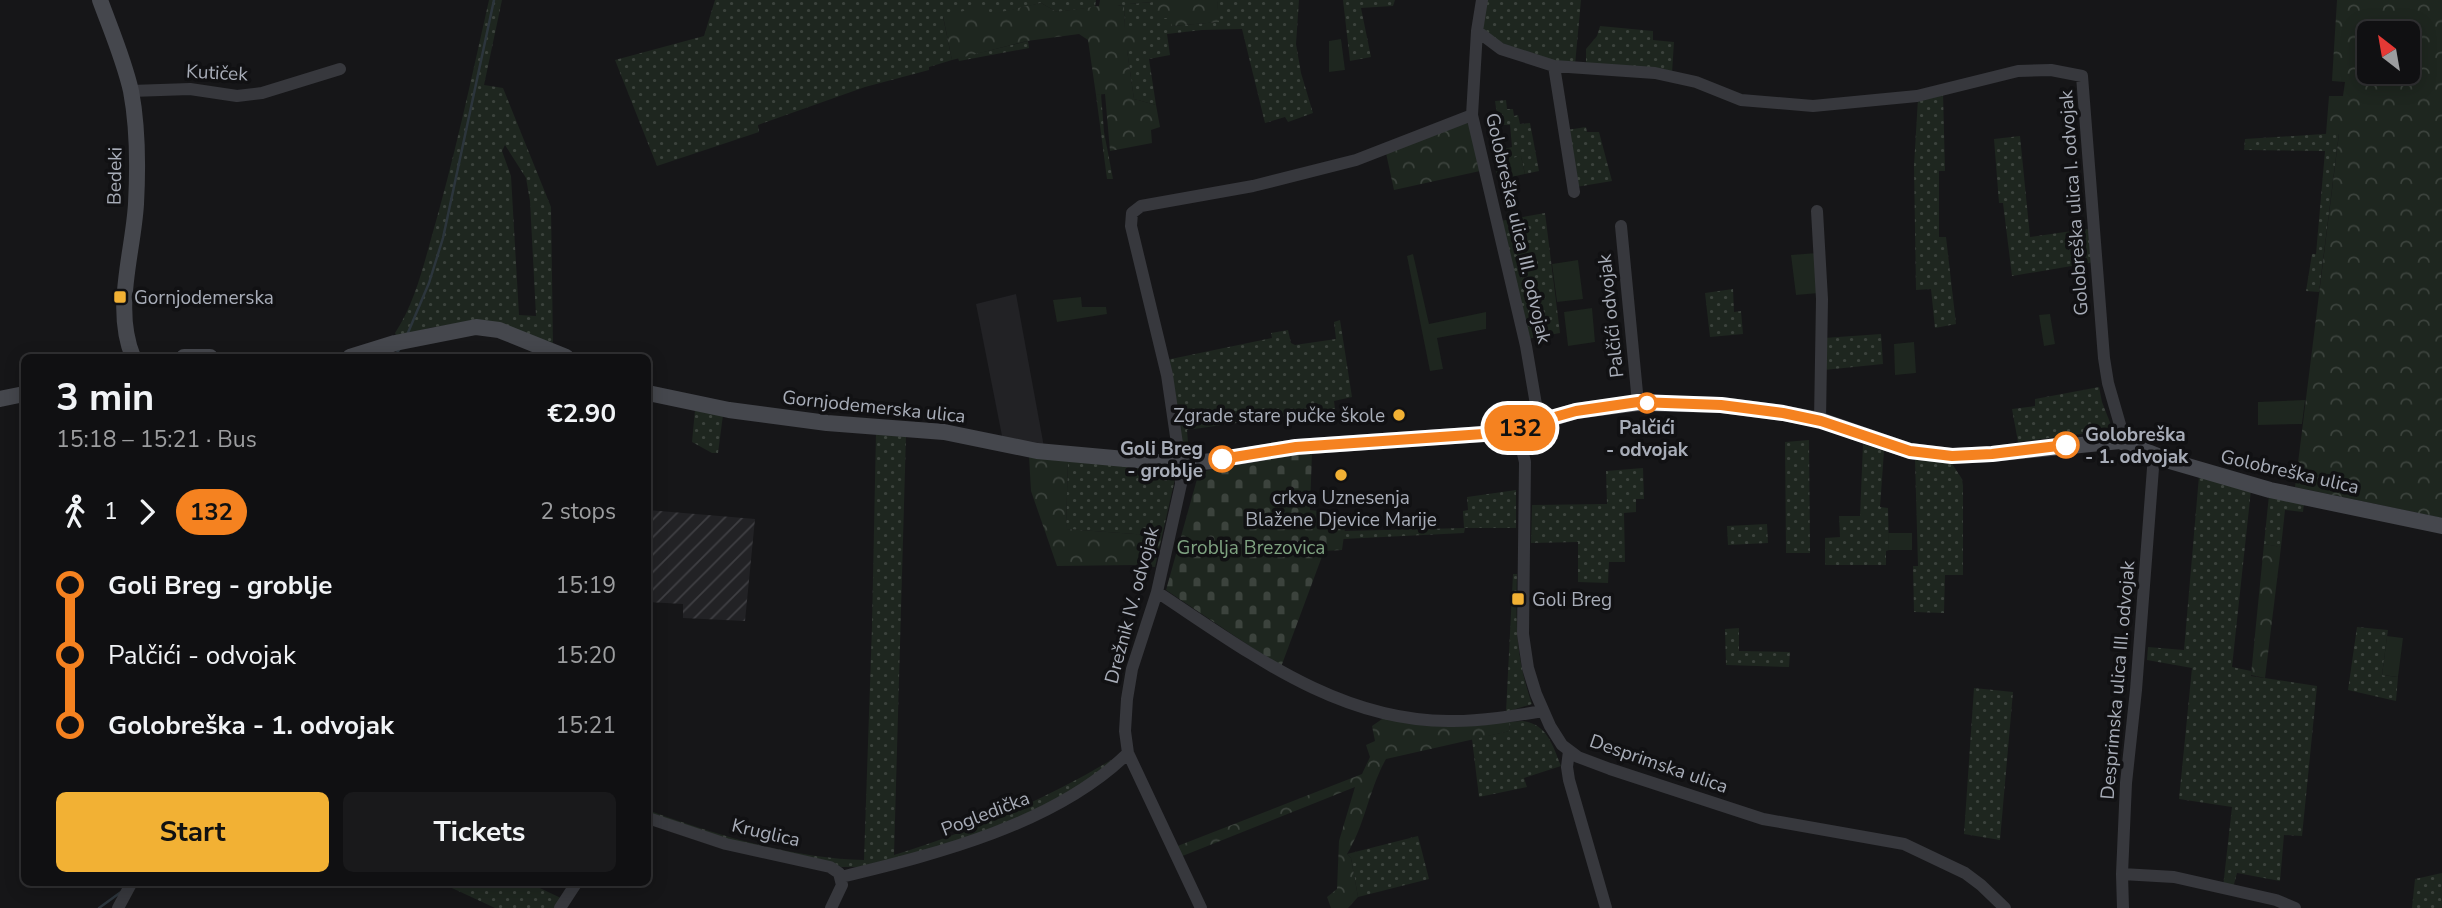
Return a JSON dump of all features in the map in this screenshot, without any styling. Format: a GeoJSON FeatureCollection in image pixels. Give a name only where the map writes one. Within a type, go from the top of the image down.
{"type":"FeatureCollection","features":[{"type":"Feature","properties":{"kind":"street","name":"Bedeki"},"geometry":{"type":"LineString","coordinates":[[100,0],[122,59],[131,91],[136,127],[136,205],[124,307],[124,326],[132,354]]}},
{"type":"Feature","properties":{"kind":"street","name":"Golobreška ulica III. odvojak"},"geometry":{"type":"LineString","coordinates":[[1482,0],[1477,31],[1472,115],[1526,346],[1539,422]]}},
{"type":"Feature","properties":{"kind":"street","name":"Golobreška ulica I. odvojak"},"geometry":{"type":"LineString","coordinates":[[1477,31],[1501,49],[1554,66],[1655,73],[1696,82],[1741,100],[1813,106],[1917,96],[2018,71],[2051,71],[2082,76],[2104,358],[2108,383],[2125,442]]}},
{"type":"Feature","properties":{"kind":"street"},"geometry":{"type":"LineString","coordinates":[[1554,66],[1574,192]]}},
{"type":"Feature","properties":{"kind":"street","name":"Kutiček"},"geometry":{"type":"LineString","coordinates":[[131,91],[190,89],[237,96],[262,93],[340,69]]}},
{"type":"Feature","properties":{"kind":"street","name":"Drežnik IV. odvojak"},"geometry":{"type":"LineString","coordinates":[[1201,908],[1128,753],[1125,731],[1132,669],[1157,592],[1181,484],[1162,353],[1131,218],[1141,206],[1253,186],[1356,160],[1472,115]]}},
{"type":"Feature","properties":{"kind":"street"},"geometry":{"type":"LineString","coordinates":[[1817,211],[1822,299],[1821,421]]}},
{"type":"Feature","properties":{"kind":"street","name":"Palčići odvojak"},"geometry":{"type":"LineString","coordinates":[[1620,226],[1638,402]]}},
{"type":"Feature","properties":{"kind":"street"},"geometry":{"type":"LineString","coordinates":[[360,354],[459,328],[488,328],[528,340],[559,354]]}},
{"type":"Feature","properties":{"kind":"street","name":"Gornjodemerska ulica"},"geometry":{"type":"LineString","coordinates":[[651,394],[729,410],[827,423],[944,432],[1037,451],[1180,464]]}},
{"type":"Feature","properties":{"kind":"street"},"geometry":{"type":"LineString","coordinates":[[0,399],[21,395]]}},
{"type":"Feature","properties":{"kind":"street","name":"Golobreška ulica"},"geometry":{"type":"LineString","coordinates":[[1180,464],[1296,447],[1498,433],[1576,411],[1638,402],[1733,406],[1821,421],[1910,451],[1952,456],[2114,440],[2190,468],[2270,490],[2442,526]]}},
{"type":"Feature","properties":{"kind":"street","name":"Desprimska ulica"},"geometry":{"type":"LineString","coordinates":[[1517,429],[1525,463],[1523,634],[1528,668],[1556,738],[1569,751],[1610,769],[1763,818],[1905,844],[1965,873],[2005,908]]}},
{"type":"Feature","properties":{"kind":"street","name":"Desprimska ulica III. odvojak"},"geometry":{"type":"LineString","coordinates":[[2123,908],[2126,783],[2154,455]]}},
{"type":"Feature","properties":{"kind":"street"},"geometry":{"type":"LineString","coordinates":[[1157,592],[1275,670],[1335,699],[1400,716],[1432,720],[1493,719],[1543,711]]}},
{"type":"Feature","properties":{"kind":"street"},"geometry":{"type":"LineString","coordinates":[[1569,751],[1569,780],[1606,908]]}},
{"type":"Feature","properties":{"kind":"street","name":"Pogledička"},"geometry":{"type":"LineString","coordinates":[[841,877],[938,851],[1030,817],[1082,791],[1109,772],[1128,753]]}},
{"type":"Feature","properties":{"kind":"street","name":"Kruglica"},"geometry":{"type":"LineString","coordinates":[[651,819],[726,844],[820,864],[836,870],[841,877]]}},
{"type":"Feature","properties":{"kind":"street"},"geometry":{"type":"LineString","coordinates":[[2122,874],[2174,877],[2276,900],[2295,908]]}},
{"type":"Feature","properties":{"kind":"street"},"geometry":{"type":"LineString","coordinates":[[831,908],[841,890],[841,877]]}},
{"type":"Feature","properties":{"kind":"street"},"geometry":{"type":"LineString","coordinates":[[118,908],[130,886]]}},
{"type":"Feature","properties":{"kind":"street"},"geometry":{"type":"LineString","coordinates":[[560,908],[574,886]]}},
{"type":"Feature","properties":{"kind":"shaded area"},"geometry":{"type":"Polygon","coordinates":[[[1016,294],[1044,447],[1003,441],[976,304],[1016,294]]]}},
{"type":"Feature","properties":{"kind":"shaded area"},"geometry":{"type":"Polygon","coordinates":[[[651,510],[755,519],[745,621],[683,618],[683,604],[651,602],[651,510]]]}},
{"type":"Feature","properties":{"kind":"green space"},"geometry":{"type":"Polygon","coordinates":[[[489,0],[502,0],[484,85],[503,88],[551,207],[553,346],[472,321],[429,328],[397,338],[395,333],[412,299],[424,263],[455,150],[489,0]],[[505,145],[502,151],[511,176],[519,315],[536,316],[530,201],[526,178],[505,145]]]}},
{"type":"Feature","properties":{"kind":"green space"},"geometry":{"type":"Polygon","coordinates":[[[715,0],[1096,0],[1095,7],[1057,12],[1041,3],[982,17],[979,8],[943,17],[952,60],[929,67],[929,70],[865,87],[758,125],[759,132],[657,166],[615,60],[704,36],[715,0]]]}},
{"type":"Feature","properties":{"kind":"green space"},"geometry":{"type":"Polygon","coordinates":[[[1100,0],[1117,0],[1117,5],[1124,6],[1125,29],[1140,30],[1141,50],[1127,50],[1134,99],[1156,105],[1160,127],[1151,130],[1152,143],[1110,151],[1105,94],[1096,95],[1088,40],[1079,34],[1027,41],[952,60],[943,16],[980,7],[983,16],[1041,3],[1057,12],[1099,6],[1100,0]]]}},
{"type":"Feature","properties":{"kind":"green space"},"geometry":{"type":"Polygon","coordinates":[[[1117,0],[1129,0],[1129,4],[1153,2],[1171,18],[1172,26],[1218,22],[1217,0],[1299,0],[1296,44],[1313,113],[1288,122],[1285,117],[1265,123],[1242,29],[1167,34],[1170,55],[1149,59],[1156,105],[1134,99],[1127,50],[1140,30],[1125,30],[1124,6],[1117,5],[1117,0]]]}},
{"type":"Feature","properties":{"kind":"green space"},"geometry":{"type":"Polygon","coordinates":[[[1129,0],[1217,0],[1219,22],[1172,26],[1170,18],[1154,18],[1153,2],[1129,4],[1129,0]]]}},
{"type":"Feature","properties":{"kind":"green space"},"geometry":{"type":"Polygon","coordinates":[[[1343,0],[1395,0],[1393,6],[1361,8],[1371,57],[1350,61],[1343,0]]]}},
{"type":"Feature","properties":{"kind":"green space"},"geometry":{"type":"Polygon","coordinates":[[[1485,0],[1581,0],[1575,65],[1523,54],[1481,31],[1485,0]]]}},
{"type":"Feature","properties":{"kind":"green space"},"geometry":{"type":"Polygon","coordinates":[[[2337,0],[2442,0],[2442,518],[2295,487],[2339,134],[2326,134],[2329,96],[2343,96],[2345,82],[2332,81],[2337,0]]]}},
{"type":"Feature","properties":{"kind":"green space"},"geometry":{"type":"Polygon","coordinates":[[[1600,26],[1653,31],[1653,40],[1674,42],[1672,73],[1586,65],[1586,49],[1597,36],[1600,26]]]}},
{"type":"Feature","properties":{"kind":"green space"},"geometry":{"type":"Polygon","coordinates":[[[1341,39],[1345,70],[1329,72],[1329,41],[1341,39]]]}},
{"type":"Feature","properties":{"kind":"green space"},"geometry":{"type":"Polygon","coordinates":[[[1028,41],[1029,48],[959,61],[958,58],[1028,41]]]}},
{"type":"Feature","properties":{"kind":"green space"},"geometry":{"type":"Polygon","coordinates":[[[1943,92],[1945,171],[1939,171],[1939,237],[1946,237],[1956,324],[1935,328],[1931,289],[1916,290],[1914,166],[1918,98],[1943,92]]]}},
{"type":"Feature","properties":{"kind":"green space"},"geometry":{"type":"Polygon","coordinates":[[[1101,94],[1104,132],[1113,179],[1107,179],[1096,95],[1101,94]]]}},
{"type":"Feature","properties":{"kind":"green space"},"geometry":{"type":"Polygon","coordinates":[[[1506,100],[1507,109],[1513,109],[1520,124],[1530,123],[1539,171],[1525,174],[1521,157],[1494,162],[1492,152],[1512,147],[1510,125],[1503,125],[1502,115],[1497,115],[1495,101],[1506,100]]]}},
{"type":"Feature","properties":{"kind":"green space"},"geometry":{"type":"Polygon","coordinates":[[[1465,122],[1469,124],[1480,171],[1394,190],[1386,153],[1465,122]]]}},
{"type":"Feature","properties":{"kind":"green space"},"geometry":{"type":"Polygon","coordinates":[[[1586,127],[1587,132],[1599,132],[1612,181],[1576,187],[1567,130],[1586,127]]]}},
{"type":"Feature","properties":{"kind":"green space"},"geometry":{"type":"Polygon","coordinates":[[[2339,133],[2319,292],[2306,291],[2312,254],[2316,254],[2325,151],[2244,150],[2245,139],[2339,133]]]}},
{"type":"Feature","properties":{"kind":"green space"},"geometry":{"type":"Polygon","coordinates":[[[2020,136],[2030,237],[2093,228],[2095,262],[2012,276],[2003,203],[1999,203],[1994,139],[2020,136]]]}},
{"type":"Feature","properties":{"kind":"green space"},"geometry":{"type":"Polygon","coordinates":[[[1521,156],[1525,174],[1498,180],[1494,162],[1521,156]]]}},
{"type":"Feature","properties":{"kind":"green space"},"geometry":{"type":"Polygon","coordinates":[[[1545,213],[1560,333],[1527,339],[1500,221],[1545,213]]]}},
{"type":"Feature","properties":{"kind":"green space"},"geometry":{"type":"Polygon","coordinates":[[[1817,253],[1819,293],[1796,295],[1791,255],[1817,253]]]}},
{"type":"Feature","properties":{"kind":"green space"},"geometry":{"type":"Polygon","coordinates":[[[1413,254],[1429,324],[1486,312],[1486,329],[1437,338],[1443,369],[1430,371],[1407,256],[1413,254]]]}},
{"type":"Feature","properties":{"kind":"green space"},"geometry":{"type":"Polygon","coordinates":[[[1578,260],[1583,299],[1557,302],[1552,264],[1578,260]]]}},
{"type":"Feature","properties":{"kind":"green space"},"geometry":{"type":"Polygon","coordinates":[[[1733,289],[1734,312],[1741,311],[1743,334],[1710,337],[1705,293],[1733,289]]]}},
{"type":"Feature","properties":{"kind":"green space"},"geometry":{"type":"Polygon","coordinates":[[[1081,297],[1082,307],[1106,307],[1107,314],[1057,322],[1053,300],[1081,297]]]}},
{"type":"Feature","properties":{"kind":"green space"},"geometry":{"type":"Polygon","coordinates":[[[1592,308],[1595,342],[1568,346],[1564,312],[1592,308]]]}},
{"type":"Feature","properties":{"kind":"green space"},"geometry":{"type":"Polygon","coordinates":[[[2050,314],[2055,344],[2044,346],[2039,315],[2050,314]]]}},
{"type":"Feature","properties":{"kind":"green space"},"geometry":{"type":"Polygon","coordinates":[[[1340,320],[1352,397],[1334,401],[1335,409],[1187,430],[1189,455],[1183,456],[1166,360],[1272,338],[1271,333],[1288,330],[1291,343],[1295,345],[1336,339],[1334,322],[1340,320]]]}},
{"type":"Feature","properties":{"kind":"green space"},"geometry":{"type":"Polygon","coordinates":[[[1881,334],[1883,364],[1824,370],[1824,338],[1881,334]]]}},
{"type":"Feature","properties":{"kind":"green space"},"geometry":{"type":"Polygon","coordinates":[[[1914,342],[1916,373],[1895,375],[1894,344],[1914,342]]]}},
{"type":"Feature","properties":{"kind":"green space"},"geometry":{"type":"Polygon","coordinates":[[[2099,387],[2113,430],[2018,442],[2012,409],[2035,406],[2035,399],[2099,387]]]}},
{"type":"Feature","properties":{"kind":"green space"},"geometry":{"type":"Polygon","coordinates":[[[2305,400],[2302,424],[2258,425],[2258,402],[2305,400]]]}},
{"type":"Feature","properties":{"kind":"green space"},"geometry":{"type":"Polygon","coordinates":[[[695,410],[723,415],[718,453],[712,453],[692,442],[695,410]]]}},
{"type":"Feature","properties":{"kind":"green space"},"geometry":{"type":"Polygon","coordinates":[[[876,433],[906,435],[894,855],[1006,814],[1111,760],[1103,773],[1030,814],[937,848],[863,867],[841,867],[767,851],[651,815],[651,811],[699,828],[782,850],[838,859],[864,860],[876,433]]]}},
{"type":"Feature","properties":{"kind":"green space"},"geometry":{"type":"Polygon","coordinates":[[[1809,440],[1810,553],[1786,553],[1785,442],[1809,440]]]}},
{"type":"Feature","properties":{"kind":"green space"},"geometry":{"type":"Polygon","coordinates":[[[1863,444],[1884,451],[1880,507],[1888,508],[1889,550],[1886,551],[1886,565],[1825,565],[1825,538],[1840,537],[1839,516],[1860,516],[1863,444]]]}},
{"type":"Feature","properties":{"kind":"green space","name":"Groblja Brezovica"},"geometry":{"type":"Polygon","coordinates":[[[1312,452],[1310,510],[1347,514],[1342,550],[1324,551],[1281,667],[1166,590],[1199,472],[1312,452]]]}},
{"type":"Feature","properties":{"kind":"green space"},"geometry":{"type":"Polygon","coordinates":[[[1029,456],[1068,460],[1066,529],[1162,536],[1155,567],[1057,566],[1031,491],[1029,456]]]}},
{"type":"Feature","properties":{"kind":"green space"},"geometry":{"type":"Polygon","coordinates":[[[1068,460],[1167,469],[1175,479],[1162,536],[1066,529],[1068,460]]]}},
{"type":"Feature","properties":{"kind":"green space"},"geometry":{"type":"Polygon","coordinates":[[[1915,460],[1951,462],[1962,479],[1963,575],[1945,575],[1944,613],[1914,612],[1913,566],[1918,566],[1915,460]]]}},
{"type":"Feature","properties":{"kind":"green space"},"geometry":{"type":"Polygon","coordinates":[[[1643,468],[1644,499],[1636,499],[1636,512],[1624,513],[1625,562],[1609,562],[1608,583],[1578,582],[1578,542],[1531,543],[1532,505],[1607,504],[1606,471],[1643,468]]]}},
{"type":"Feature","properties":{"kind":"green space"},"geometry":{"type":"Polygon","coordinates":[[[2199,476],[2251,490],[2232,667],[2251,671],[2251,676],[2317,686],[2302,836],[2284,835],[2280,881],[2237,873],[2233,888],[2223,887],[2232,807],[2179,799],[2192,668],[2147,660],[2148,647],[2184,650],[2199,476]]]}},
{"type":"Feature","properties":{"kind":"green space"},"geometry":{"type":"Polygon","coordinates":[[[1516,490],[1516,528],[1465,528],[1464,533],[1343,539],[1344,531],[1464,528],[1463,511],[1468,510],[1467,497],[1516,490]]]}},
{"type":"Feature","properties":{"kind":"green space"},"geometry":{"type":"Polygon","coordinates":[[[2269,495],[2304,503],[2303,512],[2285,510],[2281,547],[2264,544],[2269,495]]]}},
{"type":"Feature","properties":{"kind":"green space"},"geometry":{"type":"Polygon","coordinates":[[[1767,524],[1768,543],[1728,545],[1727,526],[1767,524]]]}},
{"type":"Feature","properties":{"kind":"green space"},"geometry":{"type":"Polygon","coordinates":[[[1888,533],[1912,533],[1912,550],[1889,550],[1888,533]]]}},
{"type":"Feature","properties":{"kind":"green space"},"geometry":{"type":"Polygon","coordinates":[[[2264,544],[2281,547],[2265,678],[2251,675],[2264,544]]]}},
{"type":"Feature","properties":{"kind":"green space"},"geometry":{"type":"Polygon","coordinates":[[[1513,574],[1517,574],[1520,654],[1532,704],[1506,712],[1513,574]]]}},
{"type":"Feature","properties":{"kind":"green space"},"geometry":{"type":"Polygon","coordinates":[[[2357,627],[2388,630],[2382,675],[2398,677],[2396,701],[2348,690],[2357,627]]]}},
{"type":"Feature","properties":{"kind":"green space"},"geometry":{"type":"Polygon","coordinates":[[[1739,628],[1739,651],[1790,652],[1789,667],[1726,665],[1725,629],[1739,628]]]}},
{"type":"Feature","properties":{"kind":"green space"},"geometry":{"type":"Polygon","coordinates":[[[2387,636],[2403,638],[2398,677],[2382,675],[2387,636]]]}},
{"type":"Feature","properties":{"kind":"green space"},"geometry":{"type":"Polygon","coordinates":[[[1974,688],[2013,692],[2000,840],[1964,834],[1974,688]]]}},
{"type":"Feature","properties":{"kind":"green space"},"geometry":{"type":"Polygon","coordinates":[[[1385,717],[1509,722],[1510,731],[1386,759],[1347,854],[1351,858],[1358,897],[1348,908],[1331,908],[1327,897],[1337,889],[1339,841],[1355,787],[1180,857],[1175,847],[1362,774],[1370,757],[1366,745],[1375,741],[1372,726],[1385,717]]]}},
{"type":"Feature","properties":{"kind":"green space"},"geometry":{"type":"Polygon","coordinates":[[[1522,721],[1538,726],[1543,731],[1561,766],[1524,778],[1527,787],[1479,797],[1472,739],[1510,731],[1509,722],[1522,721]]]}},
{"type":"Feature","properties":{"kind":"green space"},"geometry":{"type":"Polygon","coordinates":[[[1418,836],[1429,879],[1358,897],[1351,858],[1347,854],[1418,836]]]}},
{"type":"Feature","properties":{"kind":"green space"},"geometry":{"type":"Polygon","coordinates":[[[2442,873],[2442,908],[2412,908],[2415,879],[2442,873]]]}},
{"type":"Feature","properties":{"kind":"green space"},"geometry":{"type":"Polygon","coordinates":[[[448,886],[535,886],[563,899],[556,908],[495,908],[448,886]]]}},
{"type":"Feature","properties":{"kind":"waterway"},"geometry":{"type":"LineString","coordinates":[[407,335],[429,283],[443,238],[494,0]]}},
{"type":"Feature","properties":{"kind":"waterway"},"geometry":{"type":"LineString","coordinates":[[396,354],[399,350]]}},
{"type":"Feature","properties":{"kind":"waterway"},"geometry":{"type":"LineString","coordinates":[[99,908],[121,892]]}},
{"type":"Feature","properties":{"kind":"bus line","name":"132"},"geometry":{"type":"LineString","coordinates":[[1222,459],[1296,447],[1498,433],[1576,411],[1638,402],[1721,405],[1783,413],[1821,421],[1910,451],[1952,456],[2019,452],[2066,445]]}},
{"type":"Feature","properties":{"kind":"place","name":"Gornjodemerska"},"geometry":{"type":"Point","coordinates":[120,297]}},
{"type":"Feature","properties":{"kind":"place","name":"Palčići - odvojak"},"geometry":{"type":"Point","coordinates":[1647,403]}},
{"type":"Feature","properties":{"kind":"place","name":"Zgrade stare pučke škole"},"geometry":{"type":"Point","coordinates":[1399,415]}},
{"type":"Feature","properties":{"kind":"place","name":"Golobreška - 1. odvojak"},"geometry":{"type":"Point","coordinates":[2066,445]}},
{"type":"Feature","properties":{"kind":"place","name":"Goli Breg - groblje"},"geometry":{"type":"Point","coordinates":[1222,459]}},
{"type":"Feature","properties":{"kind":"place","name":"crkva Uznesenja Blažene Djevice Marije"},"geometry":{"type":"Point","coordinates":[1341,475]}},
{"type":"Feature","properties":{"kind":"place","name":"Goli Breg"},"geometry":{"type":"Point","coordinates":[1518,599]}}]}
